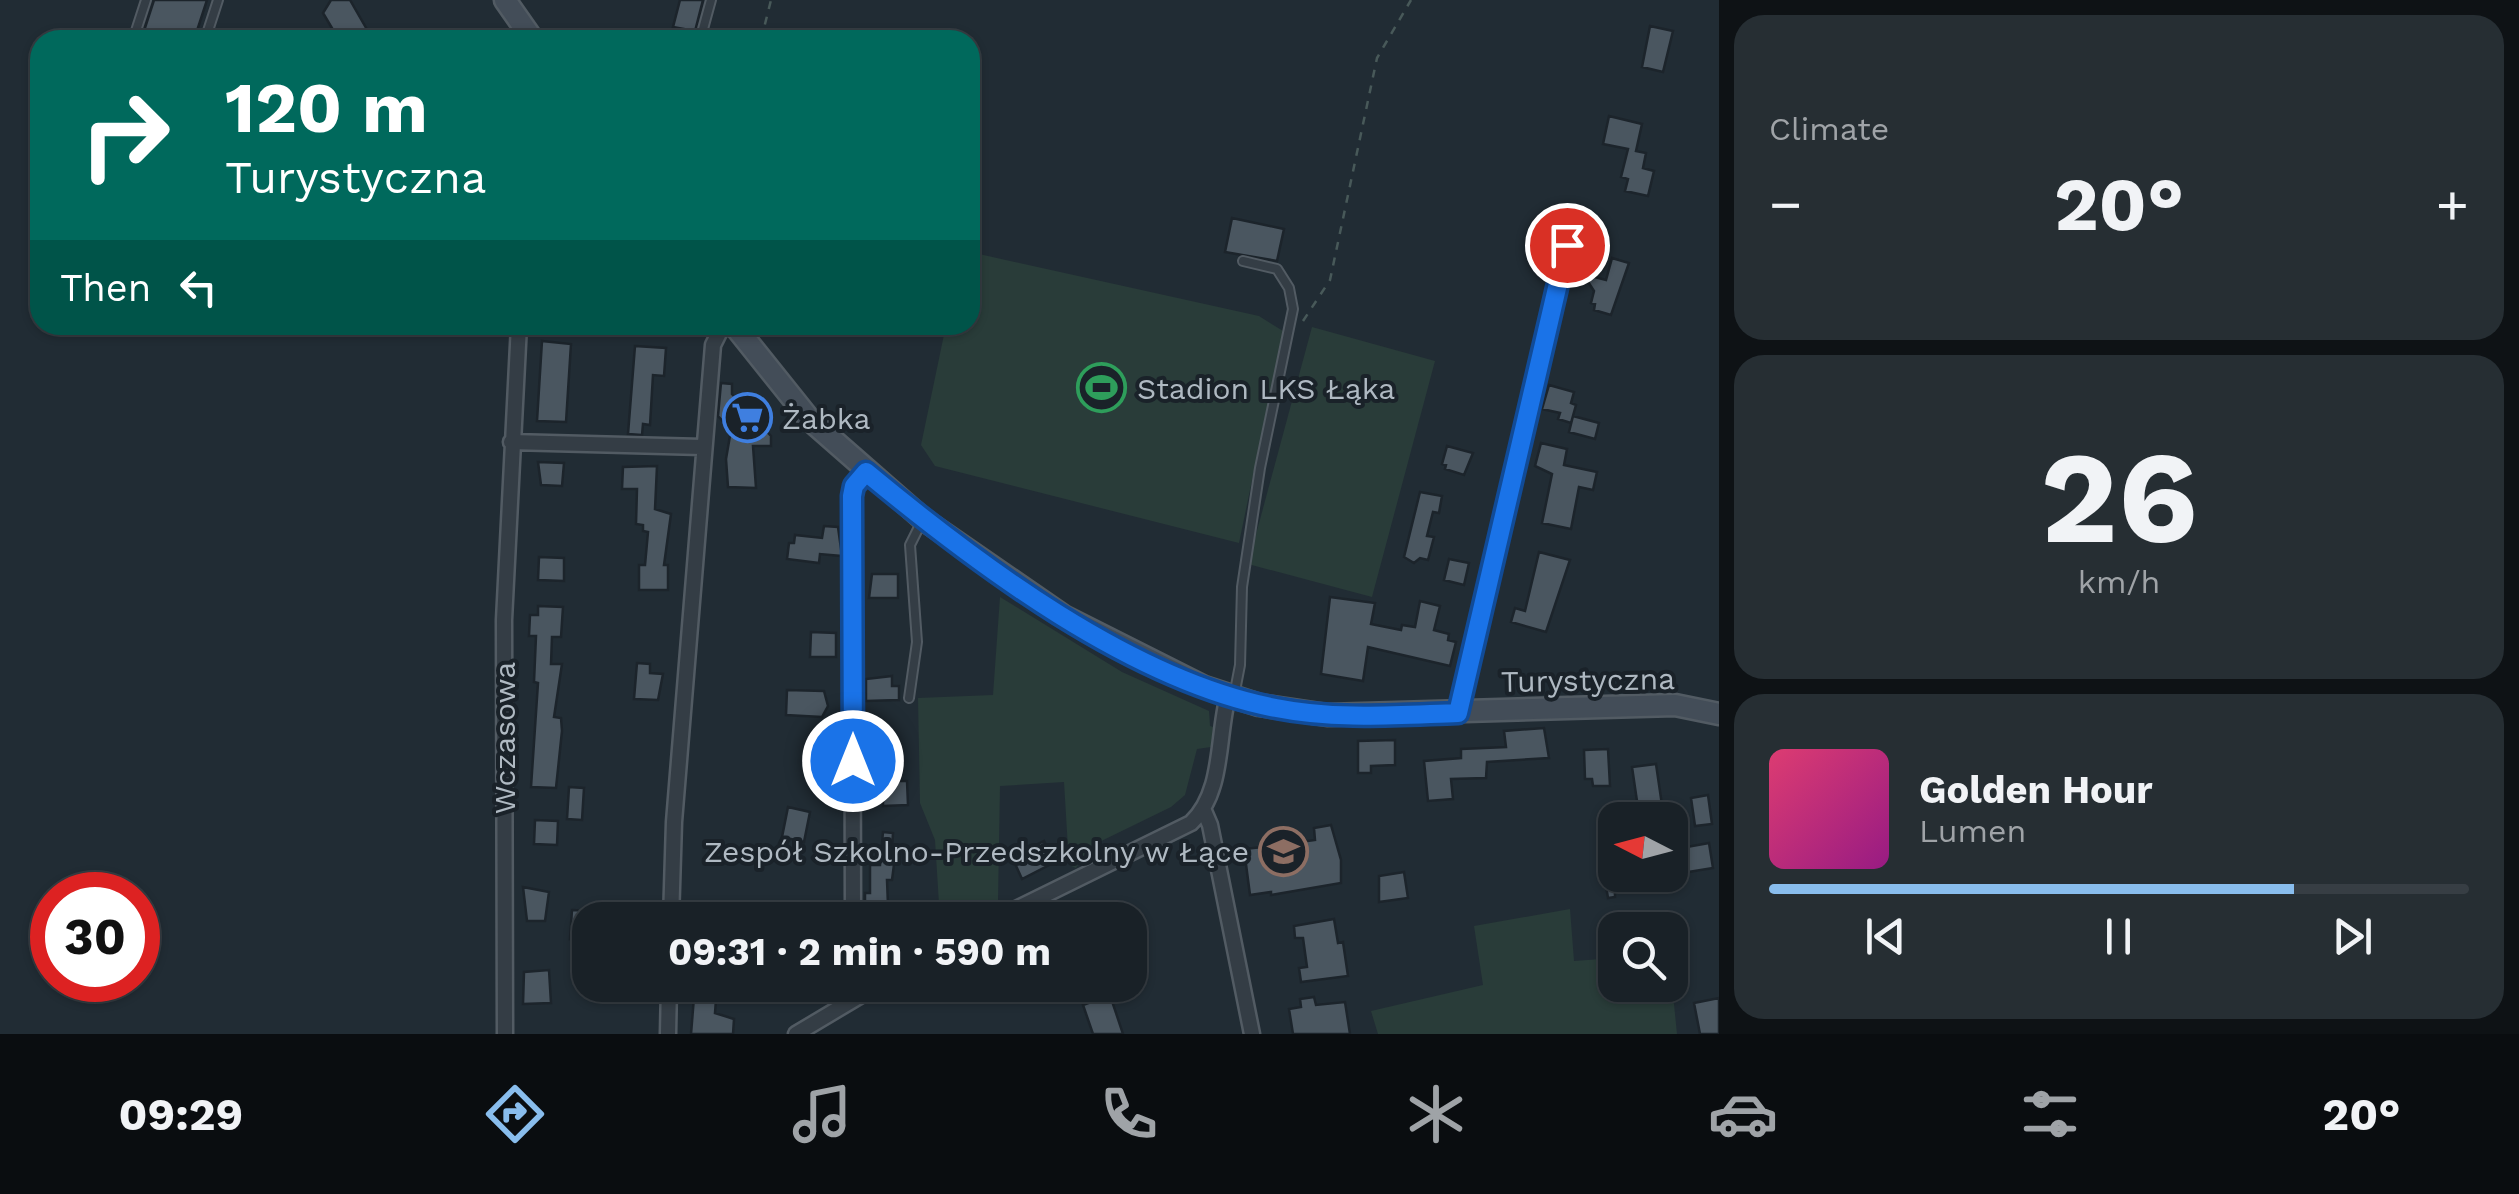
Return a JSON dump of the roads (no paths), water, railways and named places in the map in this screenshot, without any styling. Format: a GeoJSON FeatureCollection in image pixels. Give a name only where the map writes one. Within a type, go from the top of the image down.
{"type":"FeatureCollection","features":[{"type":"Feature","properties":{"kind":"main road"},"geometry":{"type":"LineString","coordinates":[[508,1],[527,30]]}},
{"type":"Feature","properties":{"kind":"main road","name":"Turystyczna"},"geometry":{"type":"LineString","coordinates":[[739,335],[790,399],[866,472],[923,519],[1065,616],[1152,664],[1231,697],[1326,715],[1674,705],[1719,714]]}},
{"type":"Feature","properties":{"kind":"street","name":"Wczasowa"},"geometry":{"type":"LineString","coordinates":[[505,1034],[504,620],[519,335]]}},
{"type":"Feature","properties":{"kind":"street"},"geometry":{"type":"LineString","coordinates":[[672,902],[702,448],[713,346],[722,335]]}},
{"type":"Feature","properties":{"kind":"street"},"geometry":{"type":"LineString","coordinates":[[511,442],[702,448]]}},
{"type":"Feature","properties":{"kind":"street"},"geometry":{"type":"LineString","coordinates":[[853,902],[852,496],[854,486],[866,472]]}},
{"type":"Feature","properties":{"kind":"street"},"geometry":{"type":"LineString","coordinates":[[1031,902],[1191,823],[1204,811],[1231,697]]}},
{"type":"Feature","properties":{"kind":"street"},"geometry":{"type":"LineString","coordinates":[[1204,811],[1252,1034]]}},
{"type":"Feature","properties":{"kind":"street"},"geometry":{"type":"LineString","coordinates":[[668,1034],[669,1002]]}},
{"type":"Feature","properties":{"kind":"street"},"geometry":{"type":"LineString","coordinates":[[796,1034],[840,1002]]}},
{"type":"Feature","properties":{"kind":"lane"},"geometry":{"type":"LineString","coordinates":[[136,30],[146,0]]}},
{"type":"Feature","properties":{"kind":"lane"},"geometry":{"type":"LineString","coordinates":[[209,30],[218,0]]}},
{"type":"Feature","properties":{"kind":"lane"},"geometry":{"type":"LineString","coordinates":[[703,30],[711,0]]}},
{"type":"Feature","properties":{"kind":"lane","name":"Turystyczna"},"geometry":{"type":"LineString","coordinates":[[1458,713],[1567,245]]}},
{"type":"Feature","properties":{"kind":"lane"},"geometry":{"type":"LineString","coordinates":[[1231,697],[1240,665],[1242,586],[1260,468],[1292,327],[1289,288],[1277,269],[1243,261]]}},
{"type":"Feature","properties":{"kind":"lane"},"geometry":{"type":"LineString","coordinates":[[909,698],[918,642],[910,545],[923,519]]}},
{"type":"Feature","properties":{"kind":"place","name":"Stadion LKS Łąka"},"geometry":{"type":"Point","coordinates":[1102,388]}},
{"type":"Feature","properties":{"kind":"place","name":"Żabka"},"geometry":{"type":"Point","coordinates":[747,418]}},
{"type":"Feature","properties":{"kind":"place","name":"Zespół Szkolno-Przedszkolny w Łące"},"geometry":{"type":"Point","coordinates":[1284,851]}}]}
